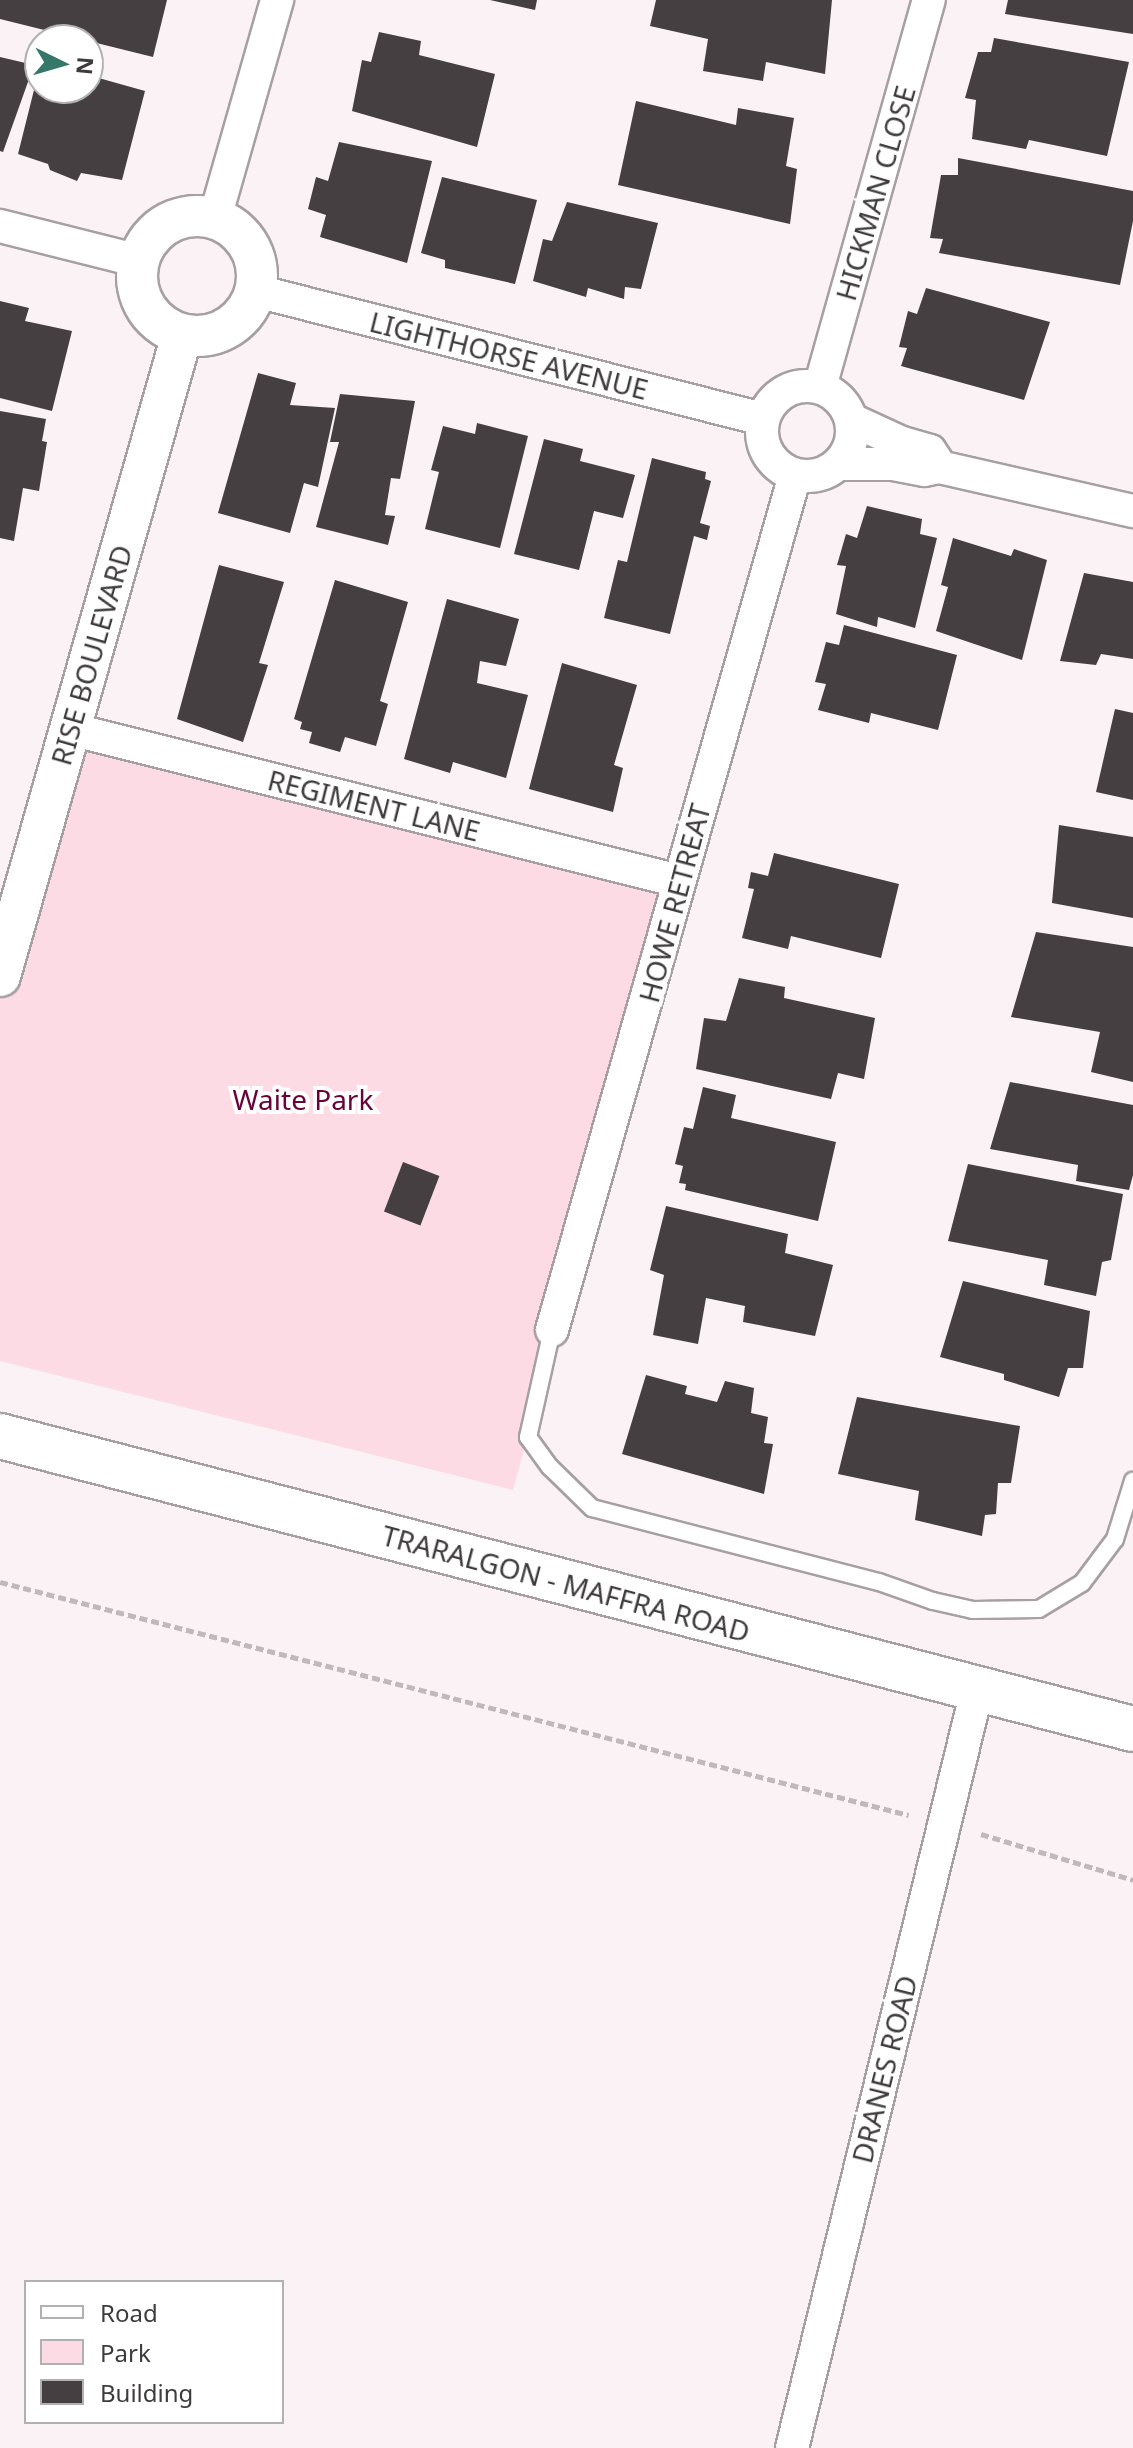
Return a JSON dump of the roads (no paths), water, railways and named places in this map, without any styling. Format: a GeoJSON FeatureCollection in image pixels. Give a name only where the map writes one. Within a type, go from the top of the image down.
{"type":"FeatureCollection","features":[{"type":"Feature","properties":{"kind":"main road","name":"TRARALGON - MAFFRA ROAD"},"geometry":{"type":"LineString","coordinates":[[0,1436],[1133,1729]]}},
{"type":"Feature","properties":{"kind":"street"},"geometry":{"type":"LineString","coordinates":[[215,218],[277,0]]}},
{"type":"Feature","properties":{"kind":"street","name":"HICKMAN CLOSE"},"geometry":{"type":"LineString","coordinates":[[820,387],[929,0]]}},
{"type":"Feature","properties":{"kind":"street"},"geometry":{"type":"LineString","coordinates":[[196,215],[215,218],[232,226],[250,247],[257,272],[256,291],[249,308],[236,322],[220,332],[202,337],[182,335],[165,327],[141,298],[137,280],[139,261],[146,243],[168,224],[196,215]]}},
{"type":"Feature","properties":{"kind":"street"},"geometry":{"type":"LineString","coordinates":[[0,226],[139,261]]}},
{"type":"Feature","properties":{"kind":"street","name":"LIGHTHORSE AVENUE"},"geometry":{"type":"LineString","coordinates":[[256,291],[763,419]]}},
{"type":"Feature","properties":{"kind":"street","name":"RISE BOULEVARD"},"geometry":{"type":"LineString","coordinates":[[0,976],[182,335]]}},
{"type":"Feature","properties":{"kind":"street"},"geometry":{"type":"LineString","coordinates":[[839,464],[848,451],[852,420],[845,405],[820,387],[792,387],[769,405],[763,419],[764,447],[782,469],[795,475],[811,477],[839,464],[893,464],[924,470],[939,467],[1133,511]]}},
{"type":"Feature","properties":{"kind":"street"},"geometry":{"type":"LineString","coordinates":[[852,420],[902,443],[930,451],[939,467]]}},
{"type":"Feature","properties":{"kind":"street","name":"HOWE RETREAT"},"geometry":{"type":"LineString","coordinates":[[552,1330],[795,475]]}},
{"type":"Feature","properties":{"kind":"street","name":"REGIMENT LANE"},"geometry":{"type":"LineString","coordinates":[[70,729],[679,881]]}},
{"type":"Feature","properties":{"kind":"street","name":"DRANES ROAD"},"geometry":{"type":"LineString","coordinates":[[792,2448],[977,1690]]}},
{"type":"Feature","properties":{"kind":"lane"},"geometry":{"type":"LineString","coordinates":[[552,1330],[528,1437],[550,1467],[592,1508],[879,1582],[933,1601],[973,1610],[1039,1609],[1082,1583],[1115,1539],[1133,1481]]}},
{"type":"Feature","properties":{"kind":"park label","name":"Waite Park"},"geometry":{"type":"Point","coordinates":[303,1099]}}]}
